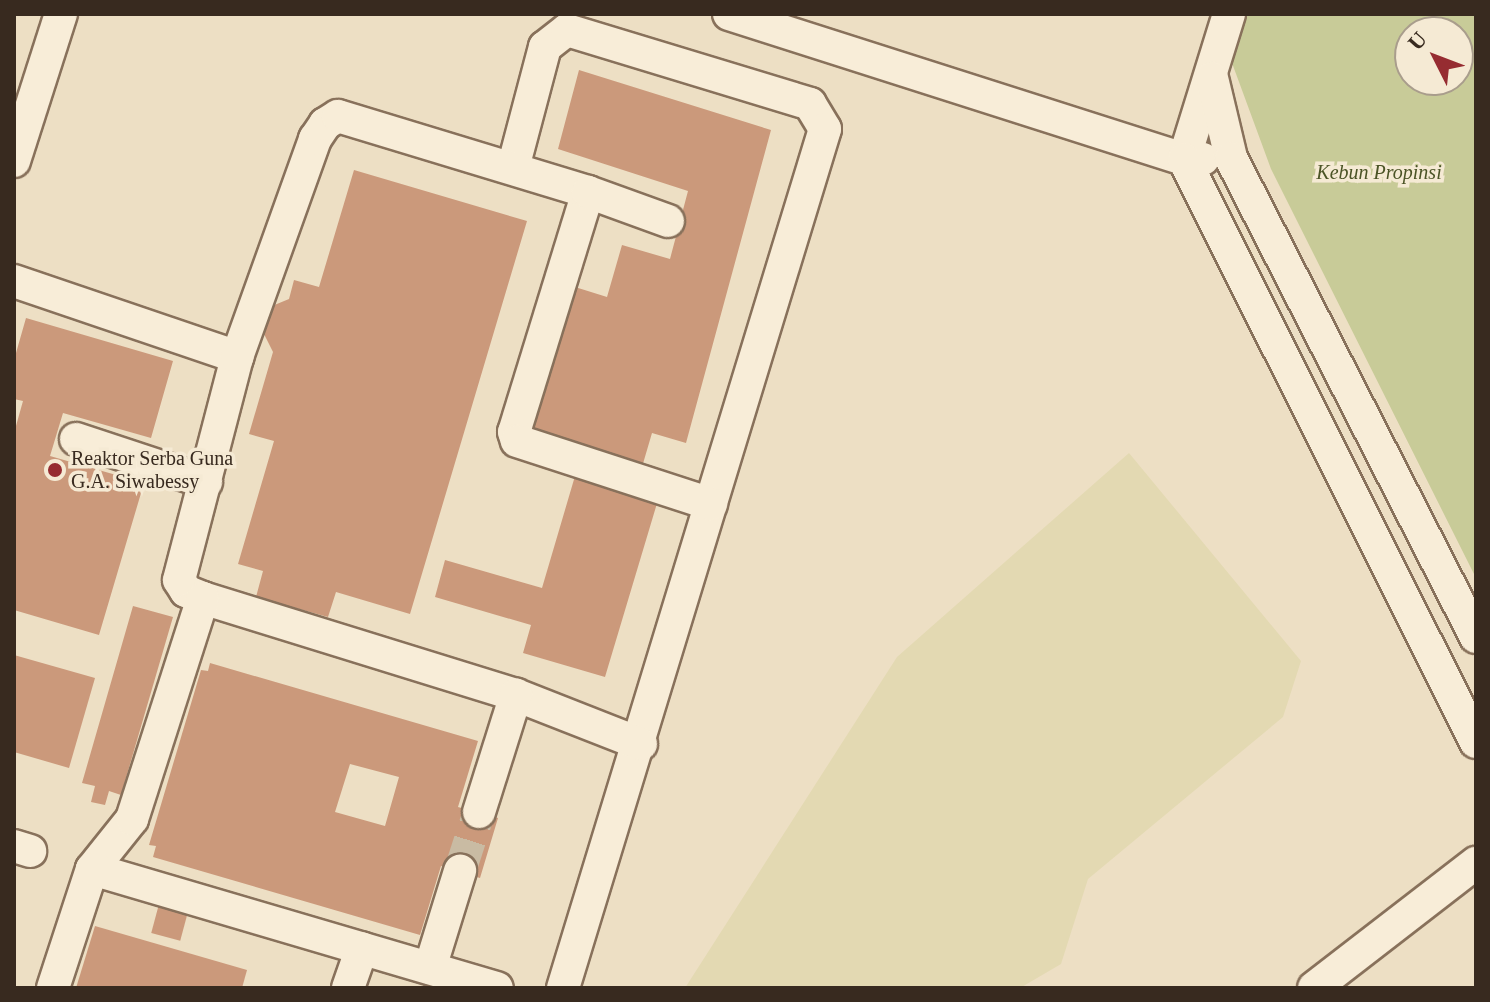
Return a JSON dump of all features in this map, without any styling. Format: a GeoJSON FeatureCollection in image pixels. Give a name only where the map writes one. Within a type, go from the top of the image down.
{"type":"FeatureCollection","features":[{"type":"Feature","properties":{"kind":"lane"},"geometry":{"type":"LineString","coordinates":[[14,161],[25,83],[61,14]]}},
{"type":"Feature","properties":{"kind":"lane"},"geometry":{"type":"LineString","coordinates":[[729,14],[1184,159],[1231,158]]}},
{"type":"Feature","properties":{"kind":"lane"},"geometry":{"type":"LineString","coordinates":[[1229,14],[1212,78],[1184,159],[1476,742]]}},
{"type":"Feature","properties":{"kind":"lane"},"geometry":{"type":"LineString","coordinates":[[513,168],[545,47],[567,30],[810,104],[821,116],[825,129],[641,744],[563,988]]}},
{"type":"Feature","properties":{"kind":"lane"},"geometry":{"type":"LineString","coordinates":[[1212,78],[1231,158],[1476,637]]}},
{"type":"Feature","properties":{"kind":"lane"},"geometry":{"type":"LineString","coordinates":[[641,744],[516,695],[203,598],[186,591],[179,580],[237,357],[315,139],[325,124],[338,116],[513,168],[668,221]]}},
{"type":"Feature","properties":{"kind":"lane"},"geometry":{"type":"LineString","coordinates":[[588,192],[514,432],[517,441],[711,504]]}},
{"type":"Feature","properties":{"kind":"lane"},"geometry":{"type":"LineString","coordinates":[[14,281],[237,357]]}},
{"type":"Feature","properties":{"kind":"lane"},"geometry":{"type":"LineString","coordinates":[[76,439],[206,482]]}},
{"type":"Feature","properties":{"kind":"lane"},"geometry":{"type":"LineString","coordinates":[[53,988],[92,869],[132,819],[203,598]]}},
{"type":"Feature","properties":{"kind":"lane"},"geometry":{"type":"LineString","coordinates":[[479,812],[516,695]]}},
{"type":"Feature","properties":{"kind":"lane"},"geometry":{"type":"LineString","coordinates":[[1314,988],[1476,863]]}},
{"type":"Feature","properties":{"kind":"lane"},"geometry":{"type":"LineString","coordinates":[[92,869],[497,988]]}},
{"type":"Feature","properties":{"kind":"lane"},"geometry":{"type":"LineString","coordinates":[[430,968],[460,871]]}},
{"type":"Feature","properties":{"kind":"lane"},"geometry":{"type":"LineString","coordinates":[[348,988],[362,948]]}},
{"type":"Feature","properties":{"kind":"shaded area"},"geometry":{"type":"Polygon","coordinates":[[[1129,453],[1301,661],[1283,717],[1088,879],[1061,964],[1020,988],[685,988],[897,657],[1129,453]]]}},
{"type":"Feature","properties":{"kind":"green space","name":"Kebun Propinsi"},"geometry":{"type":"Polygon","coordinates":[[[1214,14],[1476,14],[1476,578],[1271,169],[1214,14]]]}},
{"type":"Feature","properties":{"kind":"building"},"geometry":{"type":"Polygon","coordinates":[[[579,70],[771,130],[686,443],[652,433],[642,467],[532,435],[575,287],[607,297],[622,245],[670,259],[688,191],[558,149],[579,70]]]}},
{"type":"Feature","properties":{"kind":"building"},"geometry":{"type":"Polygon","coordinates":[[[354,170],[527,221],[410,614],[336,592],[328,617],[256,597],[263,571],[238,564],[274,441],[249,434],[273,352],[264,334],[272,306],[289,299],[294,280],[319,287],[354,170]]]}},
{"type":"Feature","properties":{"kind":"building","name":"Reaktor Serba Guna G.A. Siwabessy"},"geometry":{"type":"Polygon","coordinates":[[[26,318],[173,361],[151,438],[63,413],[50,456],[144,483],[99,635],[14,610],[14,433],[23,401],[14,399],[14,360],[26,318]]]}},
{"type":"Feature","properties":{"kind":"building"},"geometry":{"type":"Polygon","coordinates":[[[575,476],[658,500],[605,677],[523,653],[531,625],[435,597],[445,560],[542,588],[575,476]]]}},
{"type":"Feature","properties":{"kind":"building"},"geometry":{"type":"Polygon","coordinates":[[[133,606],[173,617],[121,795],[109,791],[105,805],[91,802],[95,786],[82,783],[133,606]]]}},
{"type":"Feature","properties":{"kind":"building"},"geometry":{"type":"Polygon","coordinates":[[[14,655],[95,678],[69,768],[14,752],[14,655]]]}},
{"type":"Feature","properties":{"kind":"building"},"geometry":{"type":"Polygon","coordinates":[[[210,663],[478,741],[458,807],[498,818],[480,878],[441,866],[420,935],[153,857],[156,846],[149,845],[201,670],[208,671],[210,663]],[[350,764],[335,812],[385,826],[399,777],[350,764]]]}},
{"type":"Feature","properties":{"kind":"building"},"geometry":{"type":"Polygon","coordinates":[[[159,904],[188,912],[180,941],[151,933],[159,904]]]}},
{"type":"Feature","properties":{"kind":"building"},"geometry":{"type":"Polygon","coordinates":[[[95,926],[247,970],[242,988],[76,988],[95,926]]]}},
{"type":"Feature","properties":{"kind":"tunnel"},"geometry":{"type":"LineString","coordinates":[[460,871],[479,812]]}},
{"type":"Feature","properties":{"kind":"place","name":"Reaktor Serba Guna G.A. Siwabessy"},"geometry":{"type":"Point","coordinates":[55,470]}}]}
